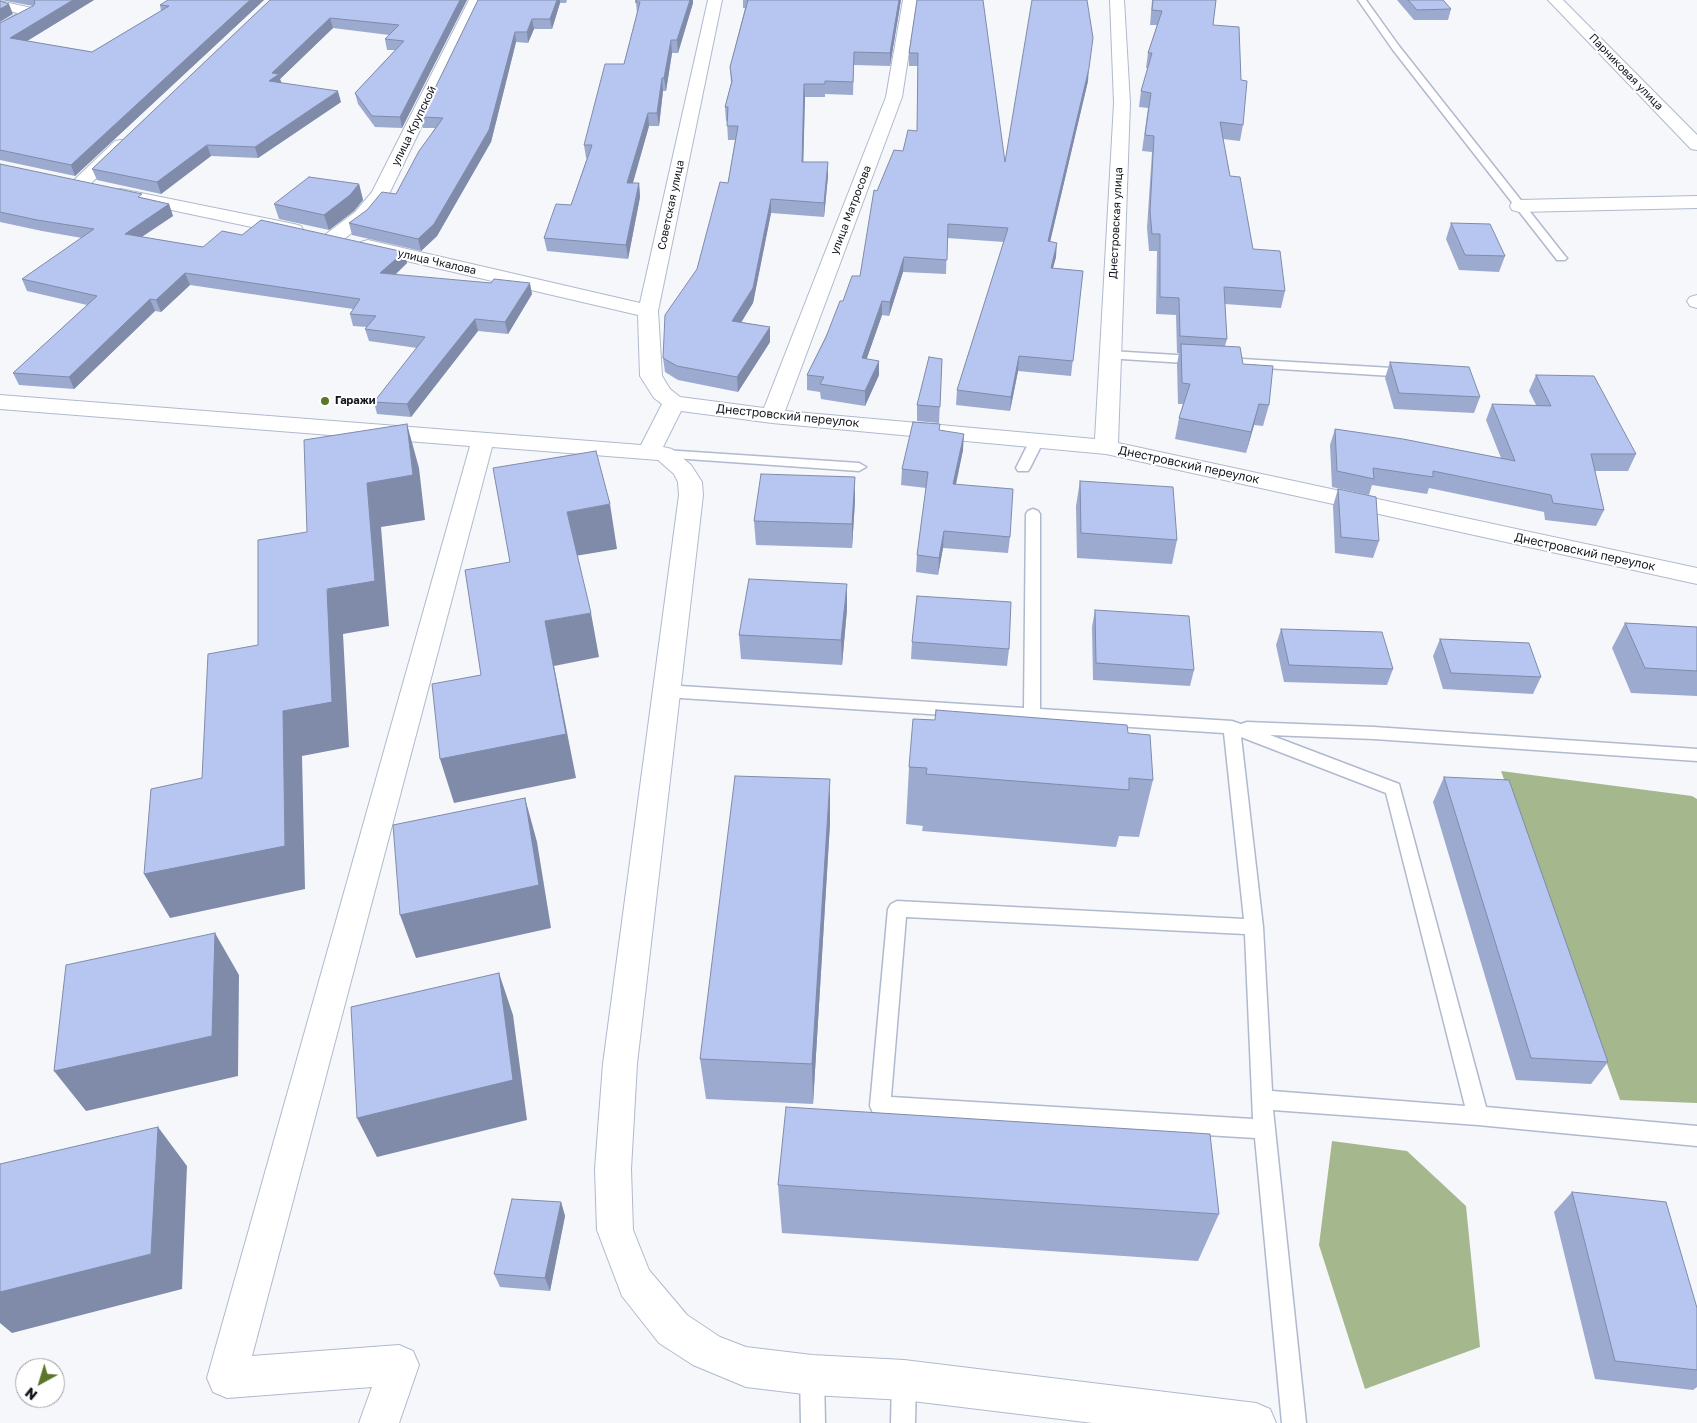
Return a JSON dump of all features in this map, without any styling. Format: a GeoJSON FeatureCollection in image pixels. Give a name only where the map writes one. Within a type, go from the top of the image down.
{"type":"FeatureCollection","features":[{"type":"Feature","properties":{"kind":"street","name":"улица Крупской"},"geometry":{"type":"LineString","coordinates":[[333,238],[362,216],[380,194],[476,0]]}},
{"type":"Feature","properties":{"kind":"street","name":"Советская улица"},"geometry":{"type":"LineString","coordinates":[[674,403],[662,393],[651,376],[648,311],[715,0]]}},
{"type":"Feature","properties":{"kind":"street","name":"улица Матросова"},"geometry":{"type":"LineString","coordinates":[[772,416],[894,97],[910,0]]}},
{"type":"Feature","properties":{"kind":"street","name":"Днестровская улица"},"geometry":{"type":"LineString","coordinates":[[1106,447],[1122,104],[1117,0]]}},
{"type":"Feature","properties":{"kind":"street","name":"Парниковая улица"},"geometry":{"type":"LineString","coordinates":[[1556,0],[1697,145]]}},
{"type":"Feature","properties":{"kind":"street"},"geometry":{"type":"LineString","coordinates":[[0,5],[30,12],[0,30]]}},
{"type":"Feature","properties":{"kind":"street","name":"улица Чкалова"},"geometry":{"type":"LineString","coordinates":[[130,137],[70,183],[333,238],[648,311]]}},
{"type":"Feature","properties":{"kind":"street"},"geometry":{"type":"LineString","coordinates":[[1519,206],[1697,202]]}},
{"type":"Feature","properties":{"kind":"street"},"geometry":{"type":"LineString","coordinates":[[0,402],[657,454],[683,470],[690,482],[692,495],[665,691],[620,1064],[614,1169],[615,1230],[635,1283],[673,1328],[707,1352],[746,1368],[812,1375],[904,1380],[1256,1423]]}},
{"type":"Feature","properties":{"kind":"street","name":"Днестровский переулок"},"geometry":{"type":"LineString","coordinates":[[674,403],[772,416],[1106,447],[1697,576]]}},
{"type":"Feature","properties":{"kind":"street"},"geometry":{"type":"LineString","coordinates":[[657,454],[674,403]]}},
{"type":"Feature","properties":{"kind":"street"},"geometry":{"type":"LineString","coordinates":[[378,1423],[398,1365],[227,1378],[483,440]]}},
{"type":"Feature","properties":{"kind":"lane"},"geometry":{"type":"LineString","coordinates":[[1362,0],[1396,48],[1560,258]]}},
{"type":"Feature","properties":{"kind":"lane"},"geometry":{"type":"LineString","coordinates":[[1110,355],[1425,374]]}},
{"type":"Feature","properties":{"kind":"lane"},"geometry":{"type":"LineString","coordinates":[[1023,468],[1037,440]]}},
{"type":"Feature","properties":{"kind":"lane"},"geometry":{"type":"LineString","coordinates":[[657,454],[859,467]]}},
{"type":"Feature","properties":{"kind":"lane"},"geometry":{"type":"LineString","coordinates":[[1032,715],[1033,514]]}},
{"type":"Feature","properties":{"kind":"lane"},"geometry":{"type":"LineString","coordinates":[[665,691],[1232,727],[1374,733],[1697,755]]}},
{"type":"Feature","properties":{"kind":"lane"},"geometry":{"type":"LineString","coordinates":[[1232,727],[1254,927],[1264,1129],[1294,1423]]}},
{"type":"Feature","properties":{"kind":"lane"},"geometry":{"type":"LineString","coordinates":[[1232,727],[1393,788],[1478,1116]]}},
{"type":"Feature","properties":{"kind":"lane"},"geometry":{"type":"LineString","coordinates":[[1254,927],[897,909],[880,1106],[1264,1129]]}},
{"type":"Feature","properties":{"kind":"lane"},"geometry":{"type":"LineString","coordinates":[[1262,1100],[1478,1116],[1697,1136]]}},
{"type":"Feature","properties":{"kind":"lane"},"geometry":{"type":"LineString","coordinates":[[812,1375],[813,1423]]}},
{"type":"Feature","properties":{"kind":"lane"},"geometry":{"type":"LineString","coordinates":[[903,1423],[904,1380]]}},
{"type":"Feature","properties":{"kind":"green space"},"geometry":{"type":"Polygon","coordinates":[[[1501,771],[1692,796],[1697,799],[1697,1103],[1620,1100],[1501,771]]]}},
{"type":"Feature","properties":{"kind":"green space"},"geometry":{"type":"Polygon","coordinates":[[[1332,1141],[1407,1151],[1466,1206],[1480,1347],[1365,1389],[1319,1245],[1332,1141]]]}},
{"type":"Feature","properties":{"kind":"building"},"geometry":{"type":"Polygon","coordinates":[[[34,0],[73,0],[10,38],[92,52],[169,6],[160,5],[168,0],[250,0],[71,165],[0,150],[0,23],[33,6],[34,0]]]}},
{"type":"Feature","properties":{"kind":"building"},"geometry":{"type":"Polygon","coordinates":[[[270,0],[460,0],[400,117],[372,116],[355,93],[404,41],[385,39],[399,25],[330,18],[272,73],[279,74],[269,81],[338,91],[255,147],[207,145],[157,182],[92,169],[270,0]]]}},
{"type":"Feature","properties":{"kind":"building"},"geometry":{"type":"Polygon","coordinates":[[[478,0],[557,0],[550,19],[532,19],[527,32],[515,32],[489,130],[434,224],[418,239],[349,223],[367,210],[382,192],[396,194],[419,151],[443,118],[421,117],[478,0]]]}},
{"type":"Feature","properties":{"kind":"building"},"geometry":{"type":"Polygon","coordinates":[[[637,0],[690,0],[677,40],[671,40],[664,78],[662,78],[657,113],[648,113],[627,183],[639,183],[626,245],[544,238],[556,204],[571,205],[592,145],[584,145],[605,64],[624,64],[640,2],[636,2],[637,0]]]}},
{"type":"Feature","properties":{"kind":"building"},"geometry":{"type":"Polygon","coordinates":[[[748,0],[899,0],[890,53],[854,52],[853,82],[825,81],[825,84],[804,84],[802,162],[828,162],[824,203],[771,199],[753,288],[732,321],[770,327],[737,377],[677,366],[663,358],[665,315],[697,269],[720,182],[728,183],[738,126],[727,126],[728,107],[725,107],[732,81],[730,67],[748,0]]]}},
{"type":"Feature","properties":{"kind":"building"},"geometry":{"type":"Polygon","coordinates":[[[917,0],[983,0],[1005,162],[1032,0],[1087,0],[1093,38],[1089,68],[1048,241],[1057,243],[1051,268],[1083,271],[1073,361],[1019,356],[1011,397],[957,390],[1008,228],[948,224],[947,260],[904,257],[890,302],[882,301],[862,358],[879,361],[865,391],[820,384],[824,377],[807,375],[826,337],[840,301],[843,301],[852,276],[860,276],[874,190],[877,191],[894,150],[903,151],[908,130],[917,131],[918,53],[909,53],[917,0]]]}},
{"type":"Feature","properties":{"kind":"building"},"geometry":{"type":"Polygon","coordinates":[[[1153,0],[1216,0],[1213,25],[1239,27],[1241,80],[1247,81],[1243,125],[1220,122],[1230,176],[1240,177],[1253,249],[1280,251],[1285,291],[1224,287],[1227,339],[1180,336],[1179,298],[1160,297],[1160,234],[1152,234],[1150,211],[1154,136],[1145,135],[1151,93],[1141,91],[1152,53],[1148,53],[1162,11],[1152,10],[1153,0]]]}},
{"type":"Feature","properties":{"kind":"building"},"geometry":{"type":"Polygon","coordinates":[[[1408,0],[1443,0],[1451,9],[1417,10],[1408,0]]]}},
{"type":"Feature","properties":{"kind":"building"},"geometry":{"type":"Polygon","coordinates":[[[0,1],[9,4],[0,9],[0,1]]]}},
{"type":"Feature","properties":{"kind":"building"},"geometry":{"type":"Polygon","coordinates":[[[0,164],[142,194],[138,197],[169,204],[125,234],[203,247],[222,231],[242,235],[261,220],[404,252],[380,273],[491,283],[494,279],[530,283],[505,322],[475,319],[407,404],[374,402],[425,337],[365,329],[376,316],[350,314],[360,299],[185,273],[156,300],[150,299],[69,377],[13,373],[97,296],[22,279],[94,229],[0,212],[0,164]]]}},
{"type":"Feature","properties":{"kind":"building"},"geometry":{"type":"Polygon","coordinates":[[[309,177],[359,184],[350,195],[324,215],[274,204],[309,177]]]}},
{"type":"Feature","properties":{"kind":"building"},"geometry":{"type":"Polygon","coordinates":[[[1451,223],[1490,224],[1505,256],[1465,255],[1451,223]]]}},
{"type":"Feature","properties":{"kind":"building"},"geometry":{"type":"Polygon","coordinates":[[[1181,344],[1240,347],[1243,364],[1273,366],[1269,405],[1259,404],[1251,432],[1179,418],[1190,384],[1182,383],[1181,344]]]}},
{"type":"Feature","properties":{"kind":"building"},"geometry":{"type":"Polygon","coordinates":[[[929,357],[942,359],[940,407],[917,405],[929,357]]]}},
{"type":"Feature","properties":{"kind":"building"},"geometry":{"type":"Polygon","coordinates":[[[1390,362],[1469,367],[1480,397],[1399,393],[1390,362]]]}},
{"type":"Feature","properties":{"kind":"building"},"geometry":{"type":"Polygon","coordinates":[[[1536,375],[1594,376],[1636,454],[1591,454],[1604,510],[1553,503],[1551,495],[1433,471],[1433,477],[1373,468],[1374,479],[1337,471],[1335,429],[1403,439],[1515,461],[1492,404],[1551,406],[1536,375]]]}},
{"type":"Feature","properties":{"kind":"building"},"geometry":{"type":"Polygon","coordinates":[[[913,422],[940,424],[939,430],[964,434],[953,484],[1013,489],[1010,537],[944,531],[939,558],[917,555],[928,472],[902,469],[913,422]]]}},
{"type":"Feature","properties":{"kind":"building"},"geometry":{"type":"Polygon","coordinates":[[[407,424],[413,475],[367,483],[375,581],[327,589],[332,702],[283,711],[285,846],[144,874],[151,789],[202,778],[208,654],[258,645],[258,540],[307,532],[304,440],[407,424]]]}},
{"type":"Feature","properties":{"kind":"building"},"geometry":{"type":"Polygon","coordinates":[[[596,451],[610,504],[567,512],[591,613],[545,621],[566,734],[440,759],[432,684],[481,675],[465,570],[510,562],[493,468],[596,451]]]}},
{"type":"Feature","properties":{"kind":"building"},"geometry":{"type":"Polygon","coordinates":[[[761,474],[855,477],[852,524],[754,521],[761,474]]]}},
{"type":"Feature","properties":{"kind":"building"},"geometry":{"type":"Polygon","coordinates":[[[1080,481],[1173,487],[1177,540],[1081,533],[1080,481]]]}},
{"type":"Feature","properties":{"kind":"building"},"geometry":{"type":"Polygon","coordinates":[[[1338,489],[1376,497],[1379,541],[1341,537],[1338,489]]]}},
{"type":"Feature","properties":{"kind":"building"},"geometry":{"type":"Polygon","coordinates":[[[749,579],[847,584],[841,640],[739,635],[749,579]]]}},
{"type":"Feature","properties":{"kind":"building"},"geometry":{"type":"Polygon","coordinates":[[[917,596],[1011,602],[1009,649],[912,642],[917,596]]]}},
{"type":"Feature","properties":{"kind":"building"},"geometry":{"type":"Polygon","coordinates":[[[1095,610],[1189,616],[1194,670],[1096,663],[1095,610]]]}},
{"type":"Feature","properties":{"kind":"building"},"geometry":{"type":"Polygon","coordinates":[[[1625,623],[1697,627],[1697,671],[1645,668],[1625,623]]]}},
{"type":"Feature","properties":{"kind":"building"},"geometry":{"type":"Polygon","coordinates":[[[1281,629],[1382,632],[1393,669],[1289,665],[1281,629]]]}},
{"type":"Feature","properties":{"kind":"building"},"geometry":{"type":"Polygon","coordinates":[[[1440,639],[1529,643],[1541,677],[1451,673],[1440,639]]]}},
{"type":"Feature","properties":{"kind":"building"},"geometry":{"type":"Polygon","coordinates":[[[936,710],[1127,725],[1128,733],[1150,735],[1153,780],[1129,778],[1129,790],[926,774],[927,768],[909,767],[913,719],[935,720],[936,710]]]}},
{"type":"Feature","properties":{"kind":"building"},"geometry":{"type":"Polygon","coordinates":[[[735,776],[830,779],[812,1064],[700,1059],[735,776]]]}},
{"type":"Feature","properties":{"kind":"building"},"geometry":{"type":"Polygon","coordinates":[[[1444,777],[1509,780],[1608,1062],[1531,1058],[1444,777]]]}},
{"type":"Feature","properties":{"kind":"building"},"geometry":{"type":"Polygon","coordinates":[[[525,798],[539,885],[400,915],[393,825],[525,798]]]}},
{"type":"Feature","properties":{"kind":"building"},"geometry":{"type":"Polygon","coordinates":[[[215,933],[212,1036],[54,1071],[66,965],[215,933]]]}},
{"type":"Feature","properties":{"kind":"building"},"geometry":{"type":"Polygon","coordinates":[[[499,973],[513,1080],[357,1118],[351,1007],[499,973]]]}},
{"type":"Feature","properties":{"kind":"building"},"geometry":{"type":"Polygon","coordinates":[[[786,1107],[1210,1134],[1219,1214],[778,1185],[786,1107]]]}},
{"type":"Feature","properties":{"kind":"building"},"geometry":{"type":"Polygon","coordinates":[[[158,1127],[151,1254],[0,1292],[0,1164],[158,1127]]]}},
{"type":"Feature","properties":{"kind":"building"},"geometry":{"type":"Polygon","coordinates":[[[1572,1192],[1666,1202],[1697,1308],[1697,1370],[1615,1361],[1572,1192]]]}},
{"type":"Feature","properties":{"kind":"building"},"geometry":{"type":"Polygon","coordinates":[[[512,1199],[561,1202],[545,1278],[494,1274],[512,1199]]]}},
{"type":"Feature","properties":{"kind":"place","name":"Гаражи"},"geometry":{"type":"Point","coordinates":[325,401]}}]}
